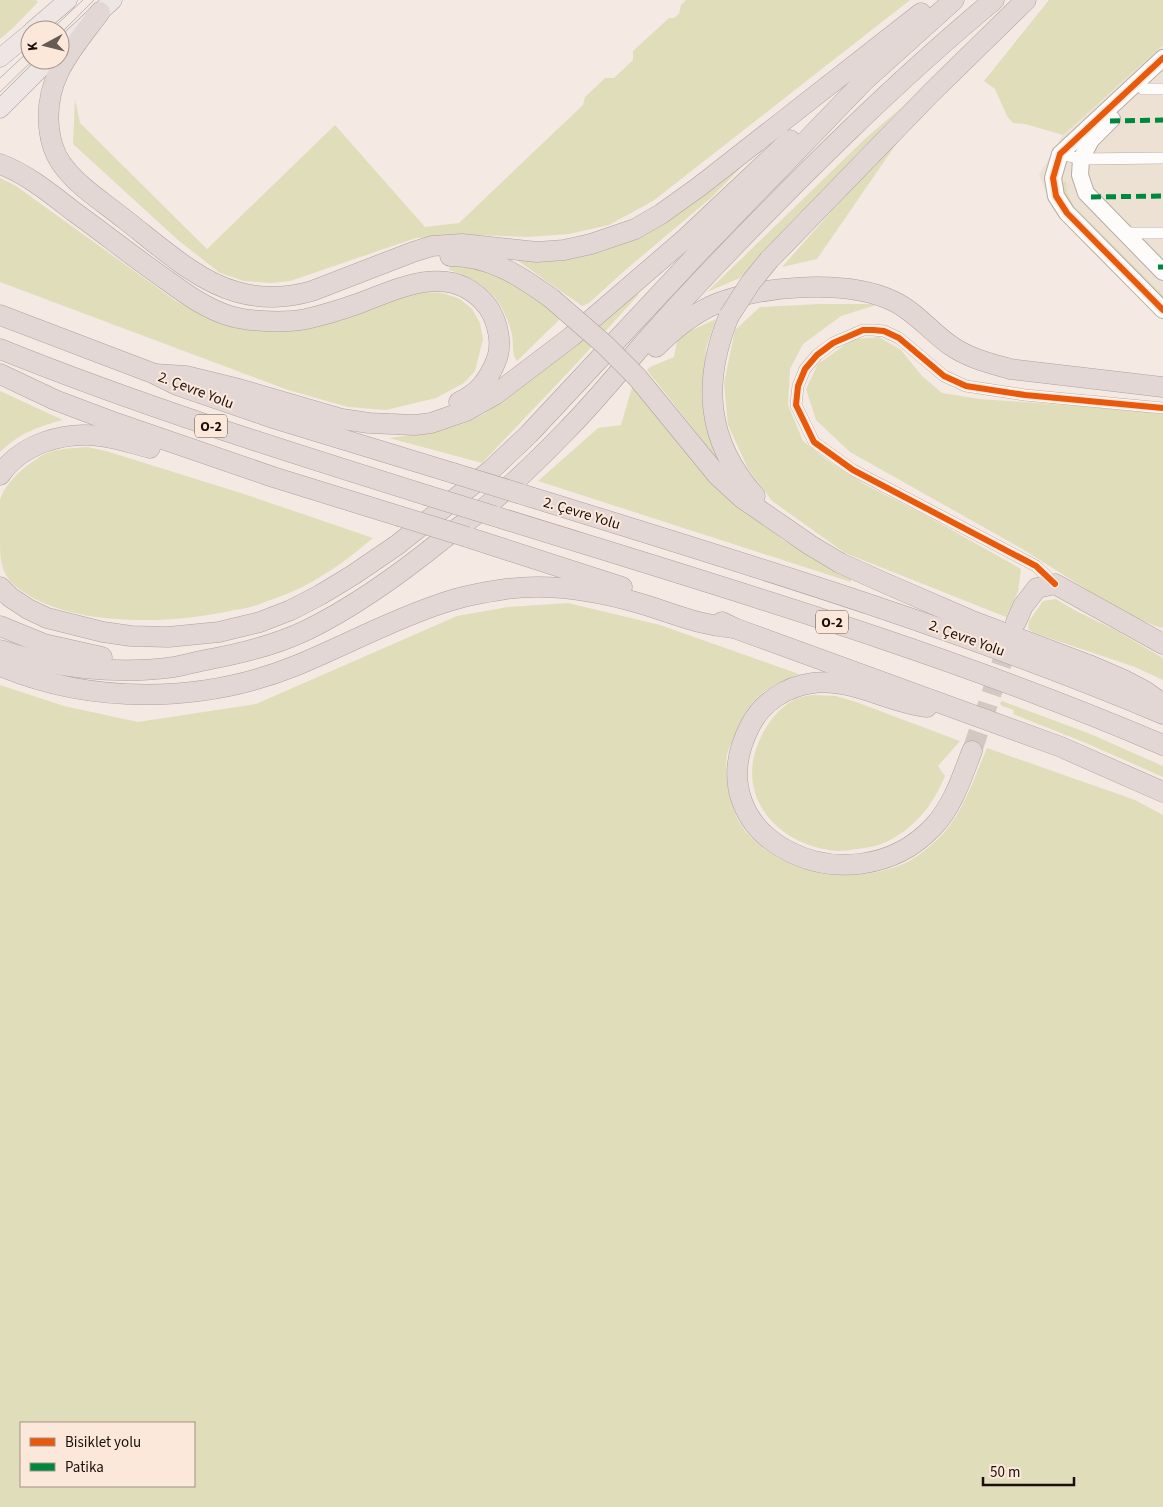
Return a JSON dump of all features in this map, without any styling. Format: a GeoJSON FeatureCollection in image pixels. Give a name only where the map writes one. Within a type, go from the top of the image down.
{"type":"FeatureCollection","features":[{"type":"Feature","properties":{"kind":"highway"},"geometry":{"type":"LineString","coordinates":[[106,6],[69,52],[57,74],[49,101],[49,128],[60,162],[84,188],[183,264],[211,282],[255,297],[297,295],[312,291],[432,246],[462,244],[537,252],[564,250],[592,244],[635,229],[661,214],[700,186],[939,0]]}},
{"type":"Feature","properties":{"kind":"highway"},"geometry":{"type":"LineString","coordinates":[[0,587],[10,598],[47,618],[104,632],[131,636],[168,637],[219,632],[260,622],[291,610],[320,595],[397,545],[491,470],[529,434],[700,250],[864,81],[954,0]]}},
{"type":"Feature","properties":{"kind":"highway"},"geometry":{"type":"LineString","coordinates":[[0,650],[55,664],[137,670],[174,667],[235,655],[272,644],[305,631],[347,609],[380,587],[483,509],[565,433],[711,270],[858,121],[898,82],[994,0]]}},
{"type":"Feature","properties":{"kind":"highway"},"geometry":{"type":"LineString","coordinates":[[787,530],[741,480],[718,436],[713,414],[713,368],[719,340],[728,316],[751,282],[769,260],[976,47],[1026,0]]}},
{"type":"Feature","properties":{"kind":"highway"},"geometry":{"type":"LineString","coordinates":[[155,374],[186,376],[239,389],[342,419],[369,423],[415,425],[439,421],[466,411],[496,394],[571,337],[686,238],[788,142],[825,110],[864,81]]}},
{"type":"Feature","properties":{"kind":"highway"},"geometry":{"type":"LineString","coordinates":[[0,164],[10,168],[55,197],[186,294],[205,306],[231,316],[277,321],[303,320],[332,312],[404,286],[432,280],[444,281],[464,287],[480,298],[491,312],[496,325],[499,341],[498,357],[491,374],[481,388],[458,403],[445,409],[393,424]]}},
{"type":"Feature","properties":{"kind":"highway"},"geometry":{"type":"LineString","coordinates":[[393,260],[459,256],[504,267],[551,298],[605,345],[637,377],[718,476],[742,498],[787,530],[840,563],[970,620],[1104,672],[1145,691],[1163,704]]}},
{"type":"Feature","properties":{"kind":"highway"},"geometry":{"type":"LineString","coordinates":[[603,392],[637,364],[668,334],[711,306],[763,291],[824,288],[878,294],[895,302],[951,346],[988,363],[1010,368],[1163,387]]}},
{"type":"Feature","properties":{"kind":"highway","name":"2. Çevre Yolu"},"geometry":{"type":"LineString","coordinates":[[0,315],[155,374],[177,385],[268,416],[521,494],[930,625],[1094,685],[1163,714]]}},
{"type":"Feature","properties":{"kind":"highway","name":"2. Çevre Yolu"},"geometry":{"type":"LineString","coordinates":[[0,350],[170,412],[271,446],[753,596],[876,637],[1000,680],[1163,745]]}},
{"type":"Feature","properties":{"kind":"highway"},"geometry":{"type":"LineString","coordinates":[[0,374],[56,400],[116,423],[273,477],[696,611],[734,628],[966,711],[1095,760],[1163,792]]}},
{"type":"Feature","properties":{"kind":"highway"},"geometry":{"type":"LineString","coordinates":[[0,476],[18,456],[35,446],[52,439],[82,435],[126,441],[246,475],[273,477]]}},
{"type":"Feature","properties":{"kind":"highway"},"geometry":{"type":"LineString","coordinates":[[1016,622],[1023,606],[1037,588],[1054,584],[1163,644]]}},
{"type":"Feature","properties":{"kind":"highway"},"geometry":{"type":"LineString","coordinates":[[0,666],[34,679],[117,693],[162,694],[204,690],[268,676],[443,603],[474,594],[534,587],[558,587],[600,593],[698,623],[734,628]]}},
{"type":"Feature","properties":{"kind":"highway"},"geometry":{"type":"LineString","coordinates":[[0,626],[44,644],[93,656],[118,659],[204,660]]}},
{"type":"Feature","properties":{"kind":"highway"},"geometry":{"type":"LineString","coordinates":[[966,711],[920,707],[838,684],[815,682],[788,689],[768,702],[753,720],[745,736],[739,753],[737,770],[740,790],[746,811],[759,829],[780,848],[801,858],[823,864],[849,866],[865,864],[885,859],[910,847],[932,828],[946,811],[972,751]]}},
{"type":"Feature","properties":{"kind":"main road"},"geometry":{"type":"LineString","coordinates":[[45,20],[68,0]]}},
{"type":"Feature","properties":{"kind":"main road"},"geometry":{"type":"LineString","coordinates":[[70,40],[106,6]]}},
{"type":"Feature","properties":{"kind":"main road"},"geometry":{"type":"LineString","coordinates":[[0,58],[20,41]]}},
{"type":"Feature","properties":{"kind":"main road"},"geometry":{"type":"LineString","coordinates":[[0,109],[39,70]]}},
{"type":"Feature","properties":{"kind":"street"},"geometry":{"type":"LineString","coordinates":[[1163,58],[1060,154],[1053,178],[1056,196],[1067,213],[1163,310]]}},
{"type":"Feature","properties":{"kind":"street"},"geometry":{"type":"LineString","coordinates":[[1163,71],[1091,140],[1081,159],[1080,175],[1086,193],[1163,272]]}},
{"type":"Feature","properties":{"kind":"street"},"geometry":{"type":"LineString","coordinates":[[1143,89],[1163,89]]}},
{"type":"Feature","properties":{"kind":"street"},"geometry":{"type":"LineString","coordinates":[[1060,154],[1081,159],[1163,158]]}},
{"type":"Feature","properties":{"kind":"street"},"geometry":{"type":"LineString","coordinates":[[1124,233],[1163,232]]}},
{"type":"Feature","properties":{"kind":"street"},"geometry":{"type":"LineString","coordinates":[[1054,584],[1036,566],[853,470],[814,442],[796,404],[798,386],[805,369],[817,355],[833,343],[863,330],[884,331],[899,338],[944,376],[966,386],[1025,395],[1163,408]]}},
{"type":"Feature","properties":{"kind":"shaded area"},"geometry":{"type":"Polygon","coordinates":[[[0,0],[36,0],[38,2],[0,39],[0,0]]]}},
{"type":"Feature","properties":{"kind":"shaded area"},"geometry":{"type":"Polygon","coordinates":[[[686,0],[910,0],[653,201],[609,225],[569,234],[528,237],[471,235],[416,238],[290,281],[271,283],[244,281],[220,273],[178,240],[73,144],[75,99],[80,123],[207,249],[335,125],[425,227],[459,223],[583,105],[585,97],[605,78],[614,78],[633,60],[633,51],[669,18],[674,18],[679,14],[681,5],[686,0]]]}},
{"type":"Feature","properties":{"kind":"shaded area"},"geometry":{"type":"Polygon","coordinates":[[[1049,0],[1163,0],[1163,45],[1063,135],[1025,124],[1013,123],[1007,116],[995,89],[984,81],[1049,0]]]}},
{"type":"Feature","properties":{"kind":"shaded area"},"geometry":{"type":"Polygon","coordinates":[[[1163,45],[1163,320],[1052,206],[1039,175],[1063,135],[1163,45]]]}},
{"type":"Feature","properties":{"kind":"shaded area"},"geometry":{"type":"Polygon","coordinates":[[[902,107],[740,278],[707,292],[867,137],[902,107]]]}},
{"type":"Feature","properties":{"kind":"shaded area"},"geometry":{"type":"Polygon","coordinates":[[[912,121],[817,259],[782,267],[912,121]]]}},
{"type":"Feature","properties":{"kind":"shaded area"},"geometry":{"type":"Polygon","coordinates":[[[755,153],[712,197],[589,303],[582,306],[514,258],[551,261],[579,257],[604,251],[640,236],[755,153]]]}},
{"type":"Feature","properties":{"kind":"shaded area"},"geometry":{"type":"Polygon","coordinates":[[[0,178],[16,186],[176,301],[212,320],[234,327],[385,301],[423,292],[443,293],[460,299],[472,309],[480,323],[483,339],[475,371],[464,383],[436,398],[386,410],[348,407],[288,390],[0,282],[0,178]]]}},
{"type":"Feature","properties":{"kind":"shaded area"},"geometry":{"type":"Polygon","coordinates":[[[1066,181],[1067,192],[1073,205],[1163,295],[1163,303],[1068,207],[1058,187],[1066,181]]]}},
{"type":"Feature","properties":{"kind":"shaded area"},"geometry":{"type":"Polygon","coordinates":[[[450,264],[484,271],[508,280],[536,298],[560,319],[517,361],[514,355],[512,335],[508,322],[498,301],[491,293],[473,280],[449,270],[450,264]]]}},
{"type":"Feature","properties":{"kind":"shaded area"},"geometry":{"type":"Polygon","coordinates":[[[637,292],[639,294],[577,363],[482,463],[389,438],[438,431],[465,423],[484,414],[526,383],[637,292]]]}},
{"type":"Feature","properties":{"kind":"shaded area"},"geometry":{"type":"Polygon","coordinates":[[[879,304],[841,316],[803,344],[790,369],[788,405],[803,441],[827,460],[864,484],[925,515],[1021,569],[1018,592],[1006,617],[845,553],[772,501],[748,469],[728,425],[724,383],[735,330],[760,307],[879,304]]]}},
{"type":"Feature","properties":{"kind":"shaded area"},"geometry":{"type":"Polygon","coordinates":[[[716,319],[706,348],[702,398],[718,460],[647,370],[674,357],[677,341],[688,332],[716,319]]]}},
{"type":"Feature","properties":{"kind":"shaded area"},"geometry":{"type":"Polygon","coordinates":[[[879,337],[901,350],[922,376],[942,393],[980,399],[1163,412],[1163,627],[1161,628],[1126,614],[1019,547],[850,452],[816,420],[806,389],[818,364],[853,339],[879,337]]]}},
{"type":"Feature","properties":{"kind":"shaded area"},"geometry":{"type":"Polygon","coordinates":[[[633,384],[743,507],[783,540],[851,579],[851,582],[538,481],[598,428],[621,425],[633,384]]]}},
{"type":"Feature","properties":{"kind":"shaded area"},"geometry":{"type":"Polygon","coordinates":[[[0,391],[63,420],[29,432],[0,452],[0,391]]]}},
{"type":"Feature","properties":{"kind":"shaded area"},"geometry":{"type":"Polygon","coordinates":[[[87,447],[106,451],[247,495],[373,538],[352,555],[309,584],[247,608],[180,619],[149,620],[117,619],[86,615],[57,608],[31,597],[10,581],[7,576],[2,566],[1,556],[0,501],[2,494],[13,479],[28,465],[43,455],[68,448],[87,447]]]}},
{"type":"Feature","properties":{"kind":"shaded area"},"geometry":{"type":"Polygon","coordinates":[[[1056,599],[1163,658],[1163,680],[1135,667],[1034,633],[1028,629],[1029,621],[1043,601],[1056,599]]]}},
{"type":"Feature","properties":{"kind":"shaded area"},"geometry":{"type":"Polygon","coordinates":[[[568,603],[660,625],[799,674],[769,688],[759,695],[750,706],[728,751],[726,772],[727,784],[736,816],[750,836],[766,850],[786,861],[807,869],[830,874],[852,875],[895,867],[919,855],[939,838],[955,818],[987,748],[1135,800],[1163,815],[1163,1507],[0,1507],[0,685],[64,706],[138,722],[256,704],[457,616],[508,607],[568,603]]]}},
{"type":"Feature","properties":{"kind":"shaded area"},"geometry":{"type":"Polygon","coordinates":[[[812,695],[836,696],[856,702],[960,741],[938,766],[945,776],[929,806],[914,823],[896,837],[875,846],[852,850],[838,851],[817,847],[797,840],[780,829],[767,815],[757,799],[752,780],[753,760],[760,739],[769,722],[783,707],[796,699],[812,695]]]}},
{"type":"Feature","properties":{"kind":"shaded area"},"geometry":{"type":"Polygon","coordinates":[[[1002,701],[1088,733],[1163,766],[1163,777],[1086,743],[1013,714],[1014,710],[1002,706],[1000,703],[1002,701]]]}},
{"type":"Feature","properties":{"kind":"tunnel"},"geometry":{"type":"LineString","coordinates":[[972,751],[1011,636]]}},
{"type":"Feature","properties":{"kind":"tram line"},"geometry":{"type":"LineString","coordinates":[[62,20],[83,0]]}},
{"type":"Feature","properties":{"kind":"tram line"},"geometry":{"type":"LineString","coordinates":[[70,24],[94,0]]}},
{"type":"Feature","properties":{"kind":"tram line"},"geometry":{"type":"LineString","coordinates":[[0,78],[20,59]]}},
{"type":"Feature","properties":{"kind":"tram line"},"geometry":{"type":"LineString","coordinates":[[0,92],[23,70]]}},
{"type":"Feature","properties":{"kind":"marked path"},"geometry":{"type":"LineString","coordinates":[[1110,121],[1163,120]]}},
{"type":"Feature","properties":{"kind":"marked path"},"geometry":{"type":"LineString","coordinates":[[1091,197],[1163,196]]}},
{"type":"Feature","properties":{"kind":"marked path"},"geometry":{"type":"LineString","coordinates":[[1158,267],[1163,267]]}},
{"type":"Feature","properties":{"kind":"cycle path"},"geometry":{"type":"LineString","coordinates":[[1163,58],[1060,154],[1053,178],[1056,196],[1067,213],[1163,310]]}},
{"type":"Feature","properties":{"kind":"cycle path"},"geometry":{"type":"LineString","coordinates":[[1055,584],[1036,566],[853,470],[814,442],[796,405],[798,386],[805,369],[817,355],[833,343],[863,330],[884,331],[899,338],[944,376],[966,386],[1025,395],[1163,408]]}}]}
